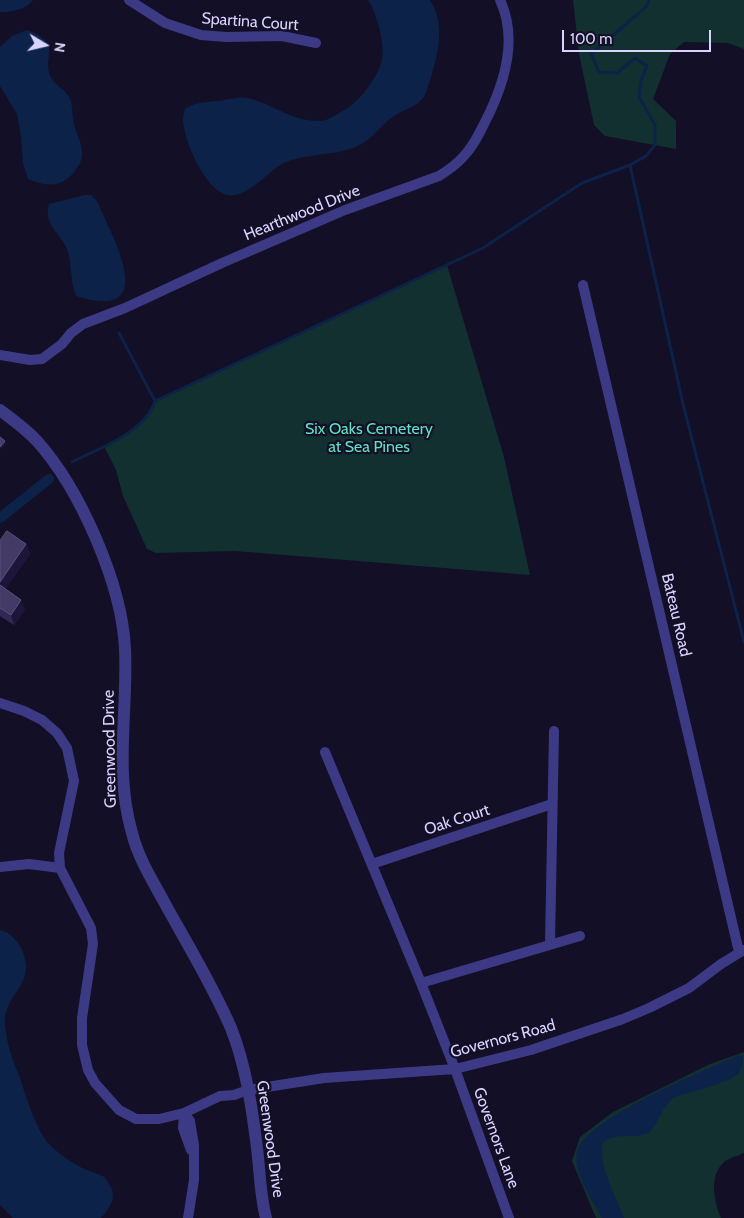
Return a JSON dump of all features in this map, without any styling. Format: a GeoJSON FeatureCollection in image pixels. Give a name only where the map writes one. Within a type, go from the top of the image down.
{"type":"FeatureCollection","features":[{"type":"Feature","properties":{"kind":"street","name":"Spartina Court"},"geometry":{"type":"LineString","coordinates":[[129,0],[165,23],[201,36],[282,36],[316,43]]}},
{"type":"Feature","properties":{"kind":"street","name":"Hearthwood Drive"},"geometry":{"type":"LineString","coordinates":[[0,355],[30,360],[42,359],[84,324],[125,308],[222,263],[345,210],[446,172],[464,157],[477,138],[498,97],[506,68],[509,32],[500,0]]}},
{"type":"Feature","properties":{"kind":"street","name":"Bateau Road"},"geometry":{"type":"LineString","coordinates":[[583,285],[742,951]]}},
{"type":"Feature","properties":{"kind":"street","name":"Greenwood Drive"},"geometry":{"type":"LineString","coordinates":[[0,410],[22,426],[49,456],[79,504],[91,528],[115,594],[122,622],[125,649],[122,728],[126,813],[138,852],[148,874],[225,1016],[239,1051],[248,1090],[262,1202],[266,1218]]}},
{"type":"Feature","properties":{"kind":"street"},"geometry":{"type":"LineString","coordinates":[[0,703],[24,711],[42,720],[57,733],[67,748],[74,781],[59,853],[60,868],[29,864],[0,867]]}},
{"type":"Feature","properties":{"kind":"street"},"geometry":{"type":"LineString","coordinates":[[550,944],[554,731]]}},
{"type":"Feature","properties":{"kind":"street"},"geometry":{"type":"LineString","coordinates":[[325,752],[455,1069]]}},
{"type":"Feature","properties":{"kind":"street","name":"Oak Court"},"geometry":{"type":"LineString","coordinates":[[372,864],[552,804]]}},
{"type":"Feature","properties":{"kind":"street","name":"Governors Road"},"geometry":{"type":"LineString","coordinates":[[60,868],[90,928],[93,944],[82,1018],[82,1045],[88,1070],[95,1083],[119,1110],[136,1119],[159,1119],[184,1113],[220,1096],[234,1095],[248,1090],[326,1078],[455,1069],[531,1050],[623,1019],[649,1008],[689,988],[742,951]]}},
{"type":"Feature","properties":{"kind":"street"},"geometry":{"type":"LineString","coordinates":[[421,983],[580,936]]}},
{"type":"Feature","properties":{"kind":"street","name":"Governors Lane"},"geometry":{"type":"LineString","coordinates":[[455,1069],[509,1218]]}},
{"type":"Feature","properties":{"kind":"street"},"geometry":{"type":"LineString","coordinates":[[184,1113],[190,1121],[193,1139],[194,1180],[188,1218]]}},
{"type":"Feature","properties":{"kind":"green space"},"geometry":{"type":"Polygon","coordinates":[[[573,0],[744,0],[744,49],[728,43],[684,42],[670,54],[653,99],[676,121],[676,149],[605,136],[594,125],[579,54],[573,0]]]}},
{"type":"Feature","properties":{"kind":"green space","name":"Six Oaks Cemetery at Sea Pines"},"geometry":{"type":"Polygon","coordinates":[[[447,265],[504,457],[530,575],[235,551],[156,553],[147,549],[123,496],[116,470],[104,446],[141,422],[152,409],[155,401],[447,265]]]}},
{"type":"Feature","properties":{"kind":"green space"},"geometry":{"type":"Polygon","coordinates":[[[744,1052],[744,1153],[725,1161],[716,1175],[714,1189],[716,1204],[721,1218],[596,1218],[572,1161],[580,1137],[613,1112],[710,1064],[744,1052]]]}},
{"type":"Feature","properties":{"kind":"water"},"geometry":{"type":"Polygon","coordinates":[[[0,0],[33,0],[18,10],[0,12],[0,0]]]}},
{"type":"Feature","properties":{"kind":"water"},"geometry":{"type":"Polygon","coordinates":[[[368,0],[430,0],[438,20],[439,40],[433,70],[423,98],[389,120],[367,140],[356,147],[286,162],[243,193],[227,195],[219,191],[211,184],[197,164],[187,140],[183,119],[185,109],[200,103],[248,98],[301,119],[320,121],[331,118],[353,104],[369,86],[380,66],[382,42],[375,15],[368,0]]]}},
{"type":"Feature","properties":{"kind":"water"},"geometry":{"type":"Polygon","coordinates":[[[27,30],[45,40],[48,46],[49,72],[52,79],[70,98],[74,124],[81,147],[82,159],[80,164],[70,177],[59,183],[41,184],[28,179],[23,164],[17,114],[0,86],[0,47],[12,36],[27,30]]]}},
{"type":"Feature","properties":{"kind":"water"},"geometry":{"type":"Polygon","coordinates":[[[91,195],[97,201],[120,254],[125,272],[125,288],[118,298],[102,301],[76,296],[67,249],[48,218],[49,204],[91,195]]]}},
{"type":"Feature","properties":{"kind":"water"},"geometry":{"type":"Polygon","coordinates":[[[0,930],[9,934],[16,941],[25,959],[26,970],[24,979],[6,1012],[5,1023],[8,1043],[14,1063],[39,1130],[43,1136],[56,1150],[73,1162],[84,1169],[104,1177],[112,1188],[112,1202],[101,1218],[13,1218],[0,1205],[0,930]]]}},
{"type":"Feature","properties":{"kind":"water"},"geometry":{"type":"Polygon","coordinates":[[[739,1055],[743,1057],[739,1073],[728,1080],[675,1097],[666,1106],[650,1132],[640,1135],[614,1137],[603,1142],[602,1150],[605,1170],[624,1218],[602,1218],[580,1177],[576,1159],[577,1151],[585,1138],[601,1124],[623,1110],[676,1083],[739,1055]]]}},
{"type":"Feature","properties":{"kind":"building"},"geometry":{"type":"Polygon","coordinates":[[[0,437],[5,441],[0,447],[0,437]]]}},
{"type":"Feature","properties":{"kind":"building"},"geometry":{"type":"Polygon","coordinates":[[[7,531],[26,544],[0,582],[0,541],[7,531]]]}},
{"type":"Feature","properties":{"kind":"building"},"geometry":{"type":"Polygon","coordinates":[[[0,585],[21,600],[11,615],[0,608],[0,585]]]}},
{"type":"Feature","properties":{"kind":"waterway"},"geometry":{"type":"LineString","coordinates":[[72,462],[131,431],[142,422],[150,412],[155,401],[483,248],[582,183],[630,165],[646,156],[655,145],[655,125],[639,97],[641,81],[647,66],[635,58],[617,73],[599,72],[591,54],[646,7],[649,0]]}},
{"type":"Feature","properties":{"kind":"waterway"},"geometry":{"type":"LineString","coordinates":[[630,165],[683,404],[744,642]]}},
{"type":"Feature","properties":{"kind":"waterway"},"geometry":{"type":"LineString","coordinates":[[119,333],[155,401]]}},
{"type":"Feature","properties":{"kind":"waterway"},"geometry":{"type":"LineString","coordinates":[[0,518],[49,479]]}}]}
